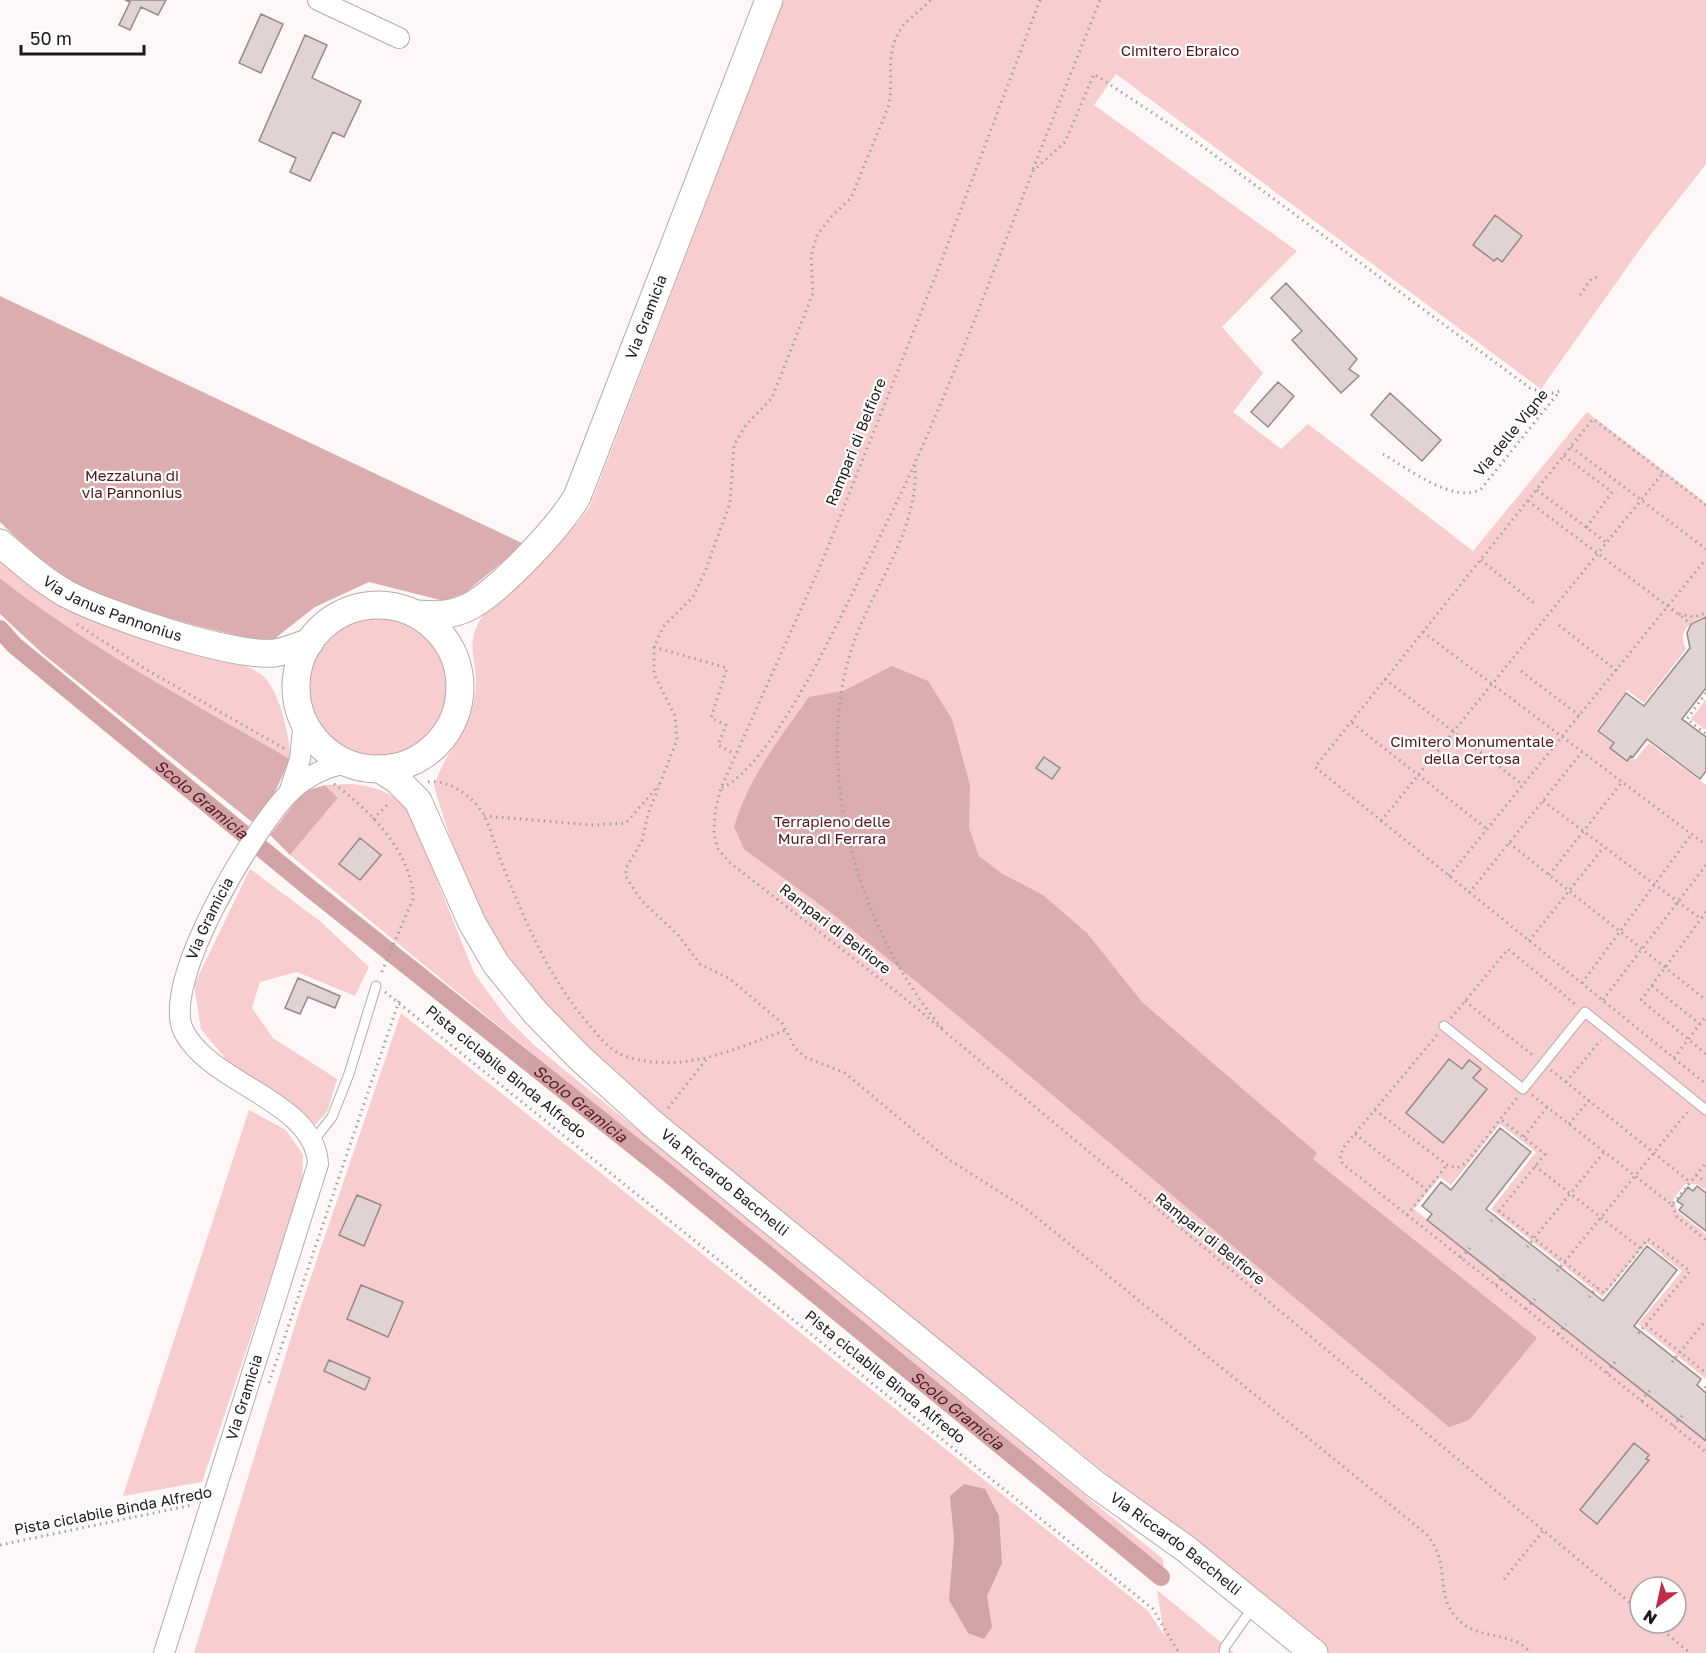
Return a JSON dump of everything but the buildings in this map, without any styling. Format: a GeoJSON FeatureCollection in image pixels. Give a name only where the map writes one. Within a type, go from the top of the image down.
{"type":"FeatureCollection","features":[{"type":"Feature","properties":{"kind":"main road","name":"Via Gramicia"},"geometry":{"type":"LineString","coordinates":[[476,603],[463,635],[458,668],[459,699],[455,715],[450,728],[433,748],[401,766],[380,769],[347,763],[321,745],[301,709],[297,677],[310,642],[333,618],[354,609],[379,605],[395,607],[416,614],[447,615],[476,603],[558,525],[587,478],[769,0]]}},
{"type":"Feature","properties":{"kind":"main road","name":"Via Janus Pannonius"},"geometry":{"type":"LineString","coordinates":[[0,543],[53,585],[97,608],[136,622],[237,650],[274,653],[310,642]]}},
{"type":"Feature","properties":{"kind":"main road","name":"Via Gramicia"},"geometry":{"type":"LineString","coordinates":[[416,614],[441,635],[458,668]]}},
{"type":"Feature","properties":{"kind":"main road","name":"Via Janus Pannonius"},"geometry":{"type":"LineString","coordinates":[[237,650],[270,667],[290,685],[301,709]]}},
{"type":"Feature","properties":{"kind":"main road","name":"Via Riccardo Bacchelli"},"geometry":{"type":"LineString","coordinates":[[427,817],[424,782],[433,748]]}},
{"type":"Feature","properties":{"kind":"main road","name":"Via Riccardo Bacchelli"},"geometry":{"type":"LineString","coordinates":[[380,769],[407,789],[427,817],[472,923],[496,964],[559,1037],[654,1125],[1095,1484],[1143,1534],[1314,1653]]}},
{"type":"Feature","properties":{"kind":"main road","name":"Via Riccardo Bacchelli"},"geometry":{"type":"LineString","coordinates":[[1251,1611],[1291,1653]]}},
{"type":"Feature","properties":{"kind":"street"},"geometry":{"type":"LineString","coordinates":[[318,0],[399,38]]}},
{"type":"Feature","properties":{"kind":"street","name":"Via Gramicia"},"geometry":{"type":"LineString","coordinates":[[289,793],[300,759],[301,709]]}},
{"type":"Feature","properties":{"kind":"street","name":"Via Gramicia"},"geometry":{"type":"LineString","coordinates":[[164,1653],[316,1178],[318,1157],[314,1140],[286,1114],[201,1053],[183,1030],[179,1015],[182,983],[240,857],[258,831],[289,793],[317,773],[347,763]]}},
{"type":"Feature","properties":{"kind":"lane"},"geometry":{"type":"LineString","coordinates":[[314,1140],[332,1117],[349,1074],[376,986]]}},
{"type":"Feature","properties":{"kind":"lane"},"geometry":{"type":"LineString","coordinates":[[1444,1026],[1523,1089],[1585,1012],[1706,1110]]}},
{"type":"Feature","properties":{"kind":"lane","name":"Via Riccardo Bacchelli"},"geometry":{"type":"LineString","coordinates":[[1224,1653],[1225,1647],[1251,1611]]}},
{"type":"Feature","properties":{"kind":"path"},"geometry":{"type":"LineString","coordinates":[[930,0],[913,14],[895,38],[890,54],[892,90],[889,105],[851,198],[831,216],[817,235],[811,256],[813,293],[772,398],[746,425],[734,445],[730,503],[706,569],[693,597],[663,627],[654,647],[654,674],[675,716],[678,729],[672,757],[648,814],[642,841],[626,868],[629,884],[641,900],[688,946],[700,964],[730,979],[782,1023],[795,1048],[805,1057],[845,1073],[948,1159],[1025,1208],[1414,1524],[1437,1549],[1442,1564],[1446,1600],[1460,1621],[1483,1634],[1515,1640],[1532,1653]]}},
{"type":"Feature","properties":{"kind":"path","name":"Rampari di Belfiore"},"geometry":{"type":"LineString","coordinates":[[1040,0],[941,262],[822,562],[721,788],[715,812],[714,834],[718,849],[729,862],[949,1036],[1628,1601]]}},
{"type":"Feature","properties":{"kind":"path"},"geometry":{"type":"LineString","coordinates":[[721,788],[733,782],[750,766],[809,678],[915,463],[1100,0]]}},
{"type":"Feature","properties":{"kind":"path","name":"Via delle Vigne"},"geometry":{"type":"LineString","coordinates":[[1033,171],[1065,142],[1094,74],[1198,143],[1530,388],[1550,394],[1560,391],[1481,489],[1474,493],[1458,493],[1446,489],[1383,454]]}},
{"type":"Feature","properties":{"kind":"path"},"geometry":{"type":"LineString","coordinates":[[1580,295],[1592,279],[1598,278]]}},
{"type":"Feature","properties":{"kind":"path"},"geometry":{"type":"LineString","coordinates":[[1706,506],[1593,419],[1315,768],[1706,1084]]}},
{"type":"Feature","properties":{"kind":"path"},"geometry":{"type":"LineString","coordinates":[[1571,447],[1706,549]]}},
{"type":"Feature","properties":{"kind":"path"},"geometry":{"type":"LineString","coordinates":[[1564,456],[1612,492],[1586,528]]}},
{"type":"Feature","properties":{"kind":"path"},"geometry":{"type":"LineString","coordinates":[[915,463],[914,503],[858,632],[845,670],[839,713],[837,772],[849,837],[861,879],[882,931],[900,969],[920,1002],[949,1036]]}},
{"type":"Feature","properties":{"kind":"path"},"geometry":{"type":"LineString","coordinates":[[1381,821],[1663,473]]}},
{"type":"Feature","properties":{"kind":"path"},"geometry":{"type":"LineString","coordinates":[[1537,490],[1607,543]]}},
{"type":"Feature","properties":{"kind":"path"},"geometry":{"type":"LineString","coordinates":[[1528,501],[1694,626]]}},
{"type":"Feature","properties":{"kind":"path"},"geometry":{"type":"LineString","coordinates":[[1449,876],[1706,559]]}},
{"type":"Feature","properties":{"kind":"path"},"geometry":{"type":"LineString","coordinates":[[1481,560],[1534,603]]}},
{"type":"Feature","properties":{"kind":"path"},"geometry":{"type":"LineString","coordinates":[[1677,613],[1694,617],[1706,613]]}},
{"type":"Feature","properties":{"kind":"path"},"geometry":{"type":"LineString","coordinates":[[68,618],[147,670],[300,759]]}},
{"type":"Feature","properties":{"kind":"path"},"geometry":{"type":"LineString","coordinates":[[1559,625],[1617,671]]}},
{"type":"Feature","properties":{"kind":"path"},"geometry":{"type":"LineString","coordinates":[[1423,632],[1706,845]]}},
{"type":"Feature","properties":{"kind":"path"},"geometry":{"type":"LineString","coordinates":[[654,647],[727,668],[711,718],[726,725],[718,745],[735,754]]}},
{"type":"Feature","properties":{"kind":"path"},"geometry":{"type":"LineString","coordinates":[[1521,671],[1580,716]]}},
{"type":"Feature","properties":{"kind":"path"},"geometry":{"type":"LineString","coordinates":[[1386,679],[1523,785]]}},
{"type":"Feature","properties":{"kind":"path"},"geometry":{"type":"LineString","coordinates":[[1706,693],[1687,719],[1706,734]]}},
{"type":"Feature","properties":{"kind":"path"},"geometry":{"type":"LineString","coordinates":[[1351,722],[1487,830]]}},
{"type":"Feature","properties":{"kind":"path"},"geometry":{"type":"LineString","coordinates":[[1469,893],[1582,752]]}},
{"type":"Feature","properties":{"kind":"path"},"geometry":{"type":"LineString","coordinates":[[317,773],[338,787],[373,819],[391,842],[410,875],[413,899],[381,973]]}},
{"type":"Feature","properties":{"kind":"path"},"geometry":{"type":"LineString","coordinates":[[437,780],[456,788],[484,816],[532,939],[560,988],[615,1052],[629,1057],[683,1062],[706,1060],[786,1030]]}},
{"type":"Feature","properties":{"kind":"path"},"geometry":{"type":"LineString","coordinates":[[484,816],[593,825],[626,823],[661,782]]}},
{"type":"Feature","properties":{"kind":"path"},"geometry":{"type":"LineString","coordinates":[[1549,875],[1622,782]]}},
{"type":"Feature","properties":{"kind":"path"},"geometry":{"type":"LineString","coordinates":[[1543,801],[1701,919]]}},
{"type":"Feature","properties":{"kind":"path"},"geometry":{"type":"LineString","coordinates":[[1582,983],[1692,835]]}},
{"type":"Feature","properties":{"kind":"path"},"geometry":{"type":"LineString","coordinates":[[1509,843],[1706,1000]]}},
{"type":"Feature","properties":{"kind":"path"},"geometry":{"type":"LineString","coordinates":[[1529,941],[1604,847]]}},
{"type":"Feature","properties":{"kind":"path"},"geometry":{"type":"LineString","coordinates":[[1603,1000],[1706,865]]}},
{"type":"Feature","properties":{"kind":"path"},"geometry":{"type":"LineString","coordinates":[[1706,912],[1641,1000],[1706,1054]]}},
{"type":"Feature","properties":{"kind":"path"},"geometry":{"type":"LineString","coordinates":[[1585,1012],[1508,949],[1340,1153],[1343,1164],[1706,1452]]}},
{"type":"Feature","properties":{"kind":"path"},"geometry":{"type":"LineString","coordinates":[[1652,986],[1700,1024]]}},
{"type":"Feature","properties":{"kind":"path","name":"Pista ciclabile Binda Alfredo"},"geometry":{"type":"LineString","coordinates":[[267,1392],[399,1001],[1153,1609],[1179,1653]]}},
{"type":"Feature","properties":{"kind":"path"},"geometry":{"type":"LineString","coordinates":[[1465,1001],[1690,1182]]}},
{"type":"Feature","properties":{"kind":"path"},"geometry":{"type":"LineString","coordinates":[[1674,1058],[1705,1019]]}},
{"type":"Feature","properties":{"kind":"path"},"geometry":{"type":"LineString","coordinates":[[1566,1082],[1608,1031]]}},
{"type":"Feature","properties":{"kind":"path"},"geometry":{"type":"LineString","coordinates":[[654,1125],[706,1060]]}},
{"type":"Feature","properties":{"kind":"path"},"geometry":{"type":"LineString","coordinates":[[1375,1110],[1447,1165],[1457,1168],[1466,1163],[1523,1089],[1672,1205],[1676,1216],[1706,1240]]}},
{"type":"Feature","properties":{"kind":"path"},"geometry":{"type":"LineString","coordinates":[[1569,1124],[1589,1100]]}},
{"type":"Feature","properties":{"kind":"path"},"geometry":{"type":"LineString","coordinates":[[1557,1271],[1695,1102]]}},
{"type":"Feature","properties":{"kind":"path"},"geometry":{"type":"LineString","coordinates":[[1524,1137],[1547,1107]]}},
{"type":"Feature","properties":{"kind":"path"},"geometry":{"type":"LineString","coordinates":[[1491,1221],[1545,1154],[1500,1119]]}},
{"type":"Feature","properties":{"kind":"path"},"geometry":{"type":"LineString","coordinates":[[1355,1134],[1426,1190]]}},
{"type":"Feature","properties":{"kind":"path"},"geometry":{"type":"LineString","coordinates":[[1527,1247],[1604,1152]]}},
{"type":"Feature","properties":{"kind":"path"},"geometry":{"type":"LineString","coordinates":[[1672,1205],[1706,1163]]}},
{"type":"Feature","properties":{"kind":"path"},"geometry":{"type":"LineString","coordinates":[[1407,1215],[1447,1165]]}},
{"type":"Feature","properties":{"kind":"path"},"geometry":{"type":"LineString","coordinates":[[1536,1166],[1640,1248]]}},
{"type":"Feature","properties":{"kind":"path"},"geometry":{"type":"LineString","coordinates":[[1696,1175],[1706,1182]]}},
{"type":"Feature","properties":{"kind":"path"},"geometry":{"type":"LineString","coordinates":[[1499,1211],[1604,1293],[1648,1239],[1690,1270],[1638,1334]]}},
{"type":"Feature","properties":{"kind":"path"},"geometry":{"type":"LineString","coordinates":[[1461,1258],[1471,1247]]}},
{"type":"Feature","properties":{"kind":"path"},"geometry":{"type":"LineString","coordinates":[[1495,1286],[1504,1275]]}},
{"type":"Feature","properties":{"kind":"path"},"geometry":{"type":"LineString","coordinates":[[1588,1297],[1597,1287]]}},
{"type":"Feature","properties":{"kind":"path"},"geometry":{"type":"LineString","coordinates":[[1526,1310],[1535,1299]]}},
{"type":"Feature","properties":{"kind":"path"},"geometry":{"type":"LineString","coordinates":[[1672,1362],[1706,1320]]}},
{"type":"Feature","properties":{"kind":"path"},"geometry":{"type":"LineString","coordinates":[[1558,1335],[1566,1324]]}},
{"type":"Feature","properties":{"kind":"path"},"geometry":{"type":"LineString","coordinates":[[1646,1325],[1706,1373]]}},
{"type":"Feature","properties":{"kind":"path"},"geometry":{"type":"LineString","coordinates":[[1606,1373],[1616,1362]]}},
{"type":"Feature","properties":{"kind":"path"},"geometry":{"type":"LineString","coordinates":[[1641,1401],[1650,1389]]}},
{"type":"Feature","properties":{"kind":"path"},"geometry":{"type":"LineString","coordinates":[[1673,1426],[1682,1416]]}},
{"type":"Feature","properties":{"kind":"path","name":"Pista ciclabile Binda Alfredo"},"geometry":{"type":"LineString","coordinates":[[0,1545],[214,1500]]}},
{"type":"Feature","properties":{"kind":"path"},"geometry":{"type":"LineString","coordinates":[[1504,1579],[1544,1531]]}},
{"type":"Feature","properties":{"kind":"path"},"geometry":{"type":"LineString","coordinates":[[1668,1635],[1690,1653]]}},
{"type":"Feature","properties":{"kind":"green space"},"geometry":{"type":"Polygon","coordinates":[[[784,0],[1706,0],[1706,164],[1648,238],[1541,389],[1116,74],[1094,105],[1297,251],[1222,327],[1263,373],[1233,412],[1281,449],[1308,424],[1473,551],[1587,412],[1706,503],[1706,617],[1690,624],[1684,632],[1686,649],[1644,703],[1627,690],[1596,731],[1635,760],[1649,743],[1706,785],[1706,1190],[1697,1184],[1685,1184],[1673,1199],[1678,1212],[1706,1234],[1706,1379],[1638,1324],[1682,1271],[1647,1243],[1603,1297],[1491,1209],[1536,1152],[1500,1124],[1451,1185],[1440,1177],[1414,1209],[1706,1442],[1706,1653],[1328,1653],[674,1125],[591,1052],[552,1014],[517,973],[490,930],[458,859],[434,786],[438,774],[463,730],[472,707],[476,681],[473,643],[479,622],[487,609],[555,548],[590,506],[784,0]]]}},
{"type":"Feature","properties":{"kind":"green space","name":"Mezzaluna di via Pannonius"},"geometry":{"type":"Polygon","coordinates":[[[0,296],[524,544],[465,593],[444,601],[369,582],[315,607],[269,643],[149,612],[80,585],[49,565],[0,522],[0,296]]]}},
{"type":"Feature","properties":{"kind":"green space"},"geometry":{"type":"Polygon","coordinates":[[[0,559],[84,614],[119,631],[152,642],[222,658],[253,669],[264,677],[275,693],[283,716],[290,759],[105,651],[34,604],[0,578],[0,559]]]}},
{"type":"Feature","properties":{"kind":"green space"},"geometry":{"type":"Polygon","coordinates":[[[0,578],[34,604],[105,651],[290,759],[274,794],[252,822],[43,654],[0,614],[0,578]]]}},
{"type":"Feature","properties":{"kind":"green space"},"geometry":{"type":"Polygon","coordinates":[[[378,617],[405,622],[428,637],[443,660],[448,687],[443,714],[428,737],[405,752],[378,757],[351,752],[328,737],[313,714],[308,687],[313,660],[328,637],[351,622],[378,617]]]}},
{"type":"Feature","properties":{"kind":"green space","name":"Terrapieno delle Mura di Ferrara"},"geometry":{"type":"Polygon","coordinates":[[[892,666],[928,681],[952,719],[970,785],[969,828],[979,856],[1001,873],[1043,895],[1087,933],[1142,1002],[1317,1153],[1313,1159],[1537,1338],[1469,1420],[1449,1427],[945,1005],[834,915],[744,849],[734,827],[748,791],[766,759],[809,697],[843,691],[892,666]]]}},
{"type":"Feature","properties":{"kind":"green space"},"geometry":{"type":"Polygon","coordinates":[[[1706,699],[1706,730],[1691,719],[1706,699]]]}},
{"type":"Feature","properties":{"kind":"green space"},"geometry":{"type":"Polygon","coordinates":[[[352,784],[385,792],[399,801],[411,815],[474,973],[507,1018],[534,1045],[1163,1559],[1164,1571],[290,855],[338,798],[325,785],[352,784]]]}},
{"type":"Feature","properties":{"kind":"green space"},"geometry":{"type":"Polygon","coordinates":[[[325,785],[338,798],[290,855],[270,835],[303,792],[325,785]]]}},
{"type":"Feature","properties":{"kind":"green space"},"geometry":{"type":"Polygon","coordinates":[[[250,869],[320,921],[369,967],[355,996],[297,972],[260,982],[252,1008],[273,1038],[337,1079],[327,1112],[315,1125],[229,1063],[201,1029],[194,985],[250,869]]]}},
{"type":"Feature","properties":{"kind":"green space"},"geometry":{"type":"Polygon","coordinates":[[[401,1013],[1148,1611],[1164,1635],[1157,1590],[1234,1653],[194,1653],[298,1315],[401,1013]]]}},
{"type":"Feature","properties":{"kind":"green space"},"geometry":{"type":"Polygon","coordinates":[[[249,1110],[286,1130],[303,1155],[302,1184],[202,1482],[123,1496],[249,1110]]]}},
{"type":"Feature","properties":{"kind":"shaded area"},"geometry":{"type":"Polygon","coordinates":[[[964,1484],[985,1489],[999,1516],[1002,1563],[987,1596],[992,1627],[984,1639],[968,1633],[949,1600],[954,1539],[950,1496],[964,1484]]]}},
{"type":"Feature","properties":{"kind":"waterway","name":"Scolo Gramicia"},"geometry":{"type":"LineString","coordinates":[[0,629],[14,645],[312,890],[669,1174],[1161,1577]]}},
{"type":"Feature","properties":{"kind":"park label","name":"Cimitero Ebraico"},"geometry":{"type":"Point","coordinates":[1180,51]}},
{"type":"Feature","properties":{"kind":"park label","name":"Cimitero Monumentale della Certosa"},"geometry":{"type":"Point","coordinates":[1472,750]}}]}
